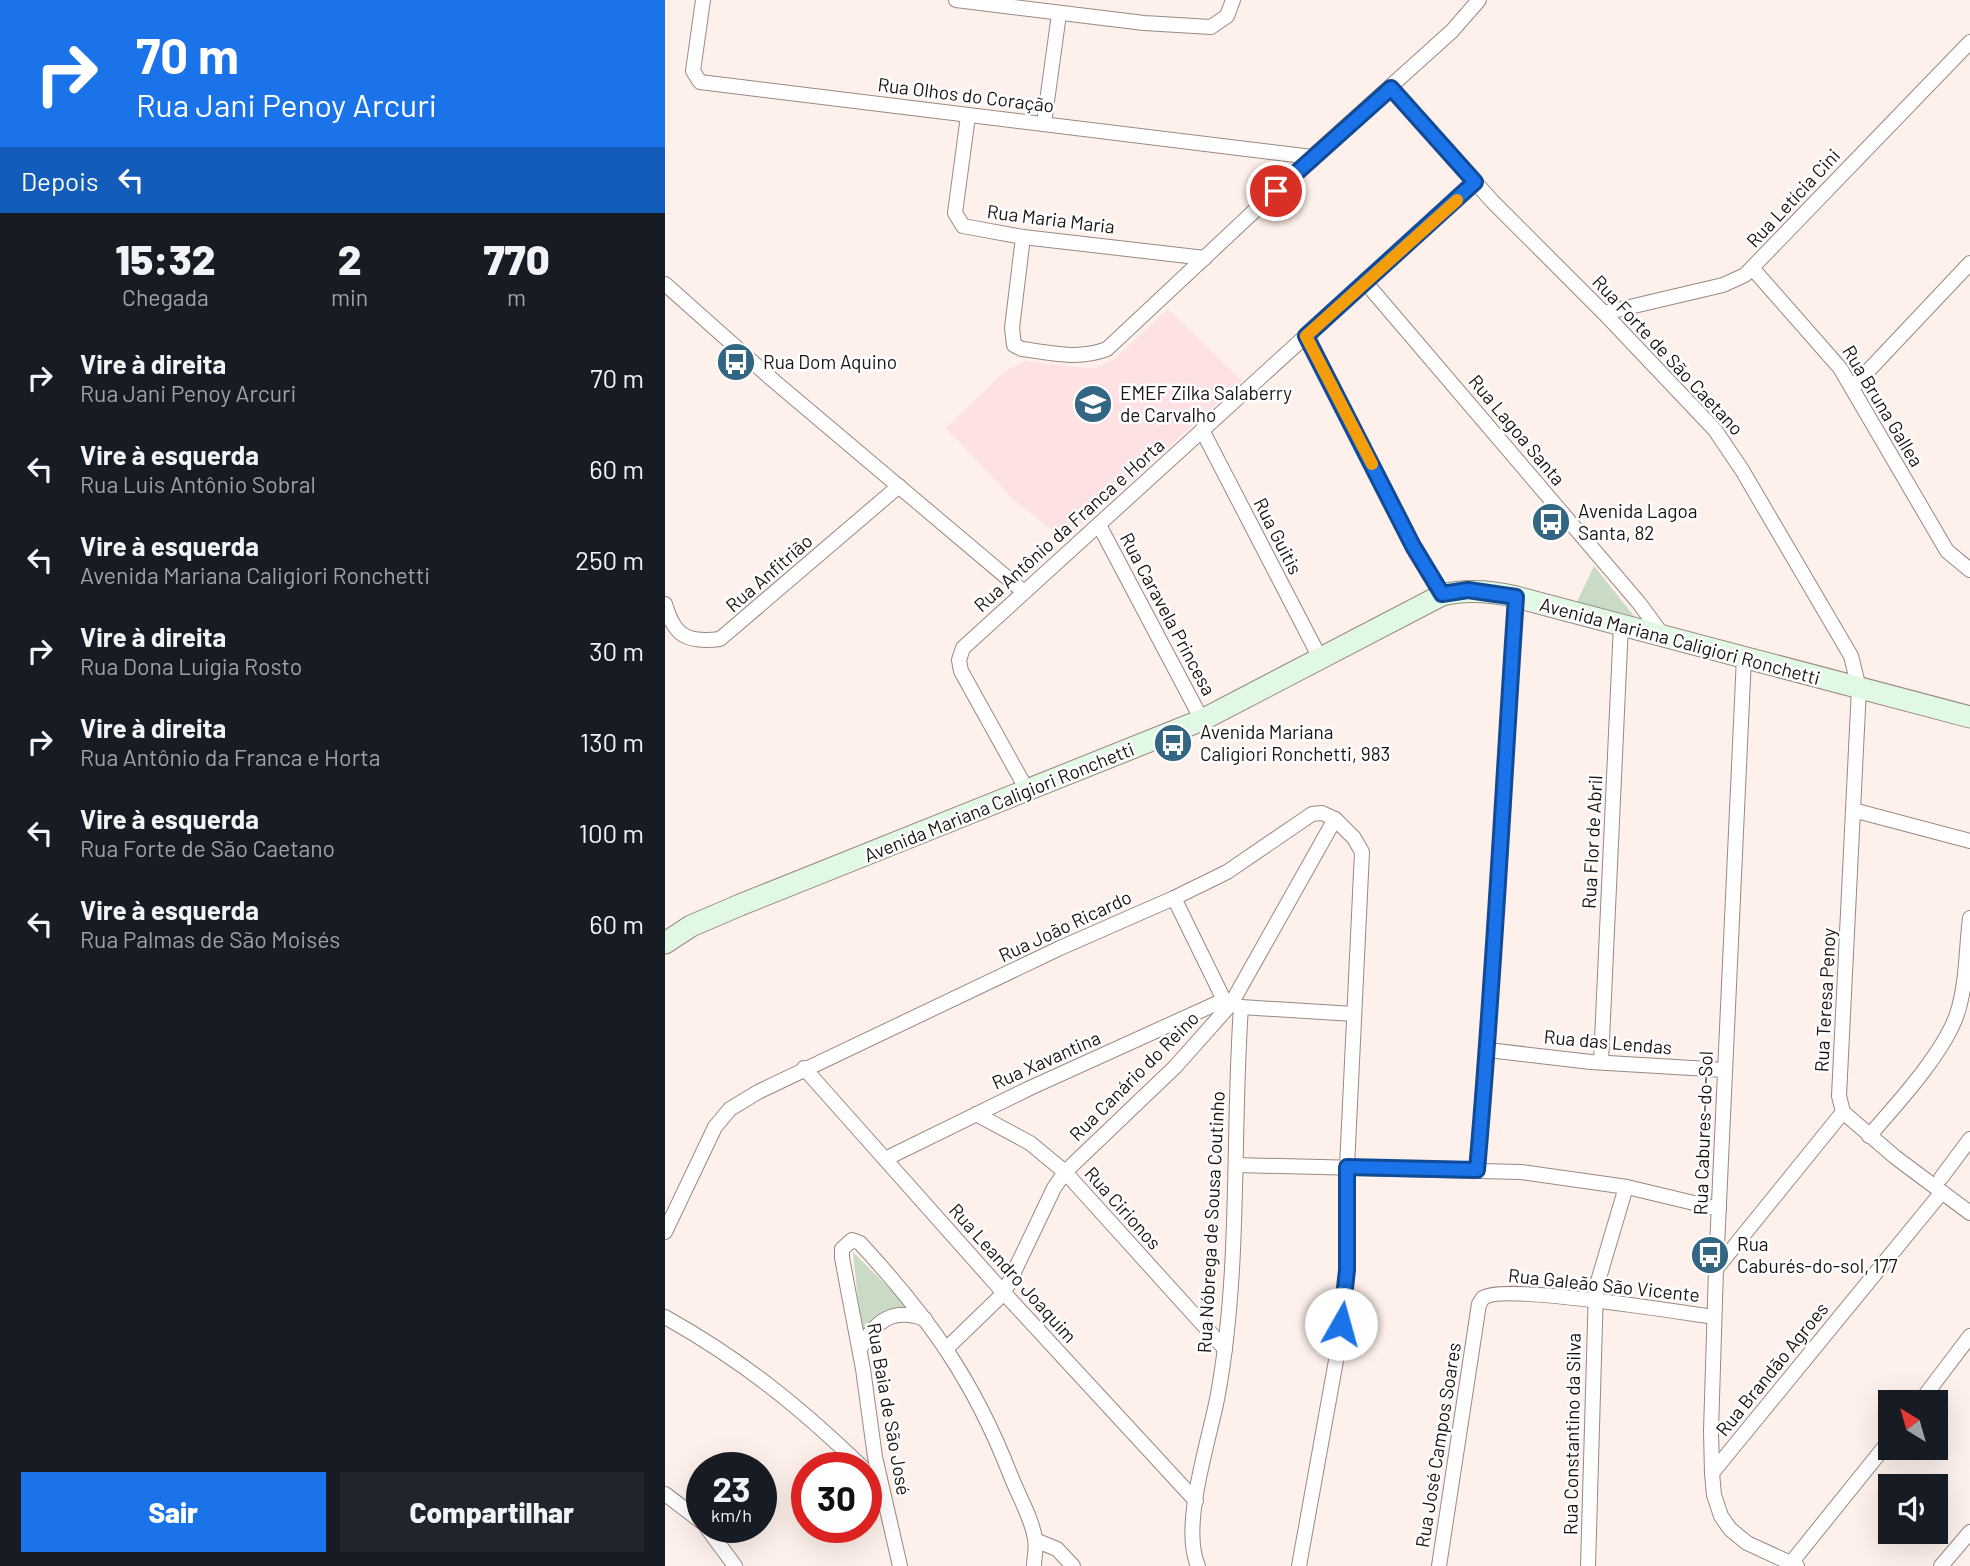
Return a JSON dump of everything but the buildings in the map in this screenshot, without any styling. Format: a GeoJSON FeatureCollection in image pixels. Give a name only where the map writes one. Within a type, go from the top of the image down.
{"type":"FeatureCollection","features":[{"type":"Feature","properties":{"kind":"street","name":"Rua Olhos do Coração"},"geometry":{"type":"LineString","coordinates":[[703,0],[693,71],[700,82],[1312,157]]}},
{"type":"Feature","properties":{"kind":"street"},"geometry":{"type":"LineString","coordinates":[[956,0],[1059,14],[1211,27],[1227,16],[1233,0]]}},
{"type":"Feature","properties":{"kind":"street"},"geometry":{"type":"LineString","coordinates":[[1023,237],[1012,342],[1022,349],[1075,356],[1094,354],[1107,349],[1312,157],[1452,32],[1479,0]]}},
{"type":"Feature","properties":{"kind":"street"},"geometry":{"type":"LineString","coordinates":[[1044,124],[1059,14]]}},
{"type":"Feature","properties":{"kind":"street","name":"Rua Letícia Cini"},"geometry":{"type":"LineString","coordinates":[[1604,313],[1723,285],[1753,268],[1970,42]]}},
{"type":"Feature","properties":{"kind":"street","name":"Rua Forte de São Caetano"},"geometry":{"type":"LineString","coordinates":[[1391,88],[1475,182],[1691,403],[1730,452],[1851,656],[1859,688]]}},
{"type":"Feature","properties":{"kind":"street","name":"Rua Maria Maria"},"geometry":{"type":"LineString","coordinates":[[968,116],[955,213],[963,226],[1023,237],[1205,258]]}},
{"type":"Feature","properties":{"kind":"street","name":"Rua Antônio da Franca e Horta"},"geometry":{"type":"LineString","coordinates":[[1027,790],[961,671],[959,660],[963,648],[1475,182]]}},
{"type":"Feature","properties":{"kind":"street"},"geometry":{"type":"LineString","coordinates":[[1852,388],[1970,262]]}},
{"type":"Feature","properties":{"kind":"street","name":"Rua Bruna Gallea"},"geometry":{"type":"LineString","coordinates":[[1753,268],[1830,354],[1947,551],[1970,570]]}},
{"type":"Feature","properties":{"kind":"street","name":"Rua Lagoa Santa"},"geometry":{"type":"LineString","coordinates":[[1366,283],[1639,603],[1664,637]]}},
{"type":"Feature","properties":{"kind":"street"},"geometry":{"type":"LineString","coordinates":[[665,284],[1024,592]]}},
{"type":"Feature","properties":{"kind":"street"},"geometry":{"type":"LineString","coordinates":[[1306,336],[1413,546],[1442,594]]}},
{"type":"Feature","properties":{"kind":"street","name":"Rua Guitis"},"geometry":{"type":"LineString","coordinates":[[1202,430],[1320,658]]}},
{"type":"Feature","properties":{"kind":"street","name":"Rua Anfitrião"},"geometry":{"type":"LineString","coordinates":[[665,604],[676,631],[687,638],[705,641],[720,639],[899,486]]}},
{"type":"Feature","properties":{"kind":"street","name":"Rua Caravela Princesa"},"geometry":{"type":"LineString","coordinates":[[1099,525],[1202,720]]}},
{"type":"Feature","properties":{"kind":"street","name":"Avenida Mariana Caligiori Ronchetti"},"geometry":{"type":"LineString","coordinates":[[665,943],[691,926],[740,905],[1202,720],[1442,594],[1468,590],[1516,597],[1970,717]]}},
{"type":"Feature","properties":{"kind":"street"},"geometry":{"type":"LineString","coordinates":[[1477,1170],[1488,1050],[1498,850],[1516,597]]}},
{"type":"Feature","properties":{"kind":"street","name":"Rua Flor de Abril"},"geometry":{"type":"LineString","coordinates":[[1601,1062],[1621,624]]}},
{"type":"Feature","properties":{"kind":"street","name":"Rua Cabures-do-Sol"},"geometry":{"type":"LineString","coordinates":[[1744,657],[1714,1317],[1712,1473],[1714,1495],[1721,1516],[1730,1529],[1747,1543],[1794,1565]]}},
{"type":"Feature","properties":{"kind":"street","name":"Rua Teresa Penoy"},"geometry":{"type":"LineString","coordinates":[[1843,1112],[1839,1096],[1859,688]]}},
{"type":"Feature","properties":{"kind":"street"},"geometry":{"type":"LineString","coordinates":[[1853,810],[1970,841]]}},
{"type":"Feature","properties":{"kind":"street","name":"Rua João Ricardo"},"geometry":{"type":"LineString","coordinates":[[665,1232],[715,1127],[730,1109],[804,1068],[1227,872],[1303,818],[1322,814],[1335,819]]}},
{"type":"Feature","properties":{"kind":"street"},"geometry":{"type":"LineString","coordinates":[[1299,1566],[1337,1355],[1347,1270],[1347,1167],[1361,852],[1354,838],[1335,819]]}},
{"type":"Feature","properties":{"kind":"street","name":"Rua Canário do Reino"},"geometry":{"type":"LineString","coordinates":[[947,1348],[1004,1293],[1054,1188],[1065,1172],[1175,1067],[1232,1004],[1265,939],[1335,819]]}},
{"type":"Feature","properties":{"kind":"street","name":"Rua Nóbrega de Sousa Coutinho"},"geometry":{"type":"LineString","coordinates":[[1174,898],[1232,1004],[1236,1165],[1225,1349],[1196,1501],[1192,1543],[1198,1566]]}},
{"type":"Feature","properties":{"kind":"street"},"geometry":{"type":"LineString","coordinates":[[1869,1136],[1917,1078],[1952,1027],[1958,1012],[1970,918]]}},
{"type":"Feature","properties":{"kind":"street","name":"Rua Xavantina"},"geometry":{"type":"LineString","coordinates":[[885,1159],[976,1114],[1232,1004],[1354,1014]]}},
{"type":"Feature","properties":{"kind":"street","name":"Rua das Lendas"},"geometry":{"type":"LineString","coordinates":[[1488,1050],[1601,1062],[1725,1070]]}},
{"type":"Feature","properties":{"kind":"street","name":"Rua Leandro Joaquim"},"geometry":{"type":"LineString","coordinates":[[804,1068],[1004,1293],[1196,1501]]}},
{"type":"Feature","properties":{"kind":"street"},"geometry":{"type":"LineString","coordinates":[[1716,1269],[1843,1112],[1869,1136],[1941,1185],[1970,1213]]}},
{"type":"Feature","properties":{"kind":"street","name":"Rua Cirionos"},"geometry":{"type":"LineString","coordinates":[[976,1114],[1030,1143],[1065,1172],[1225,1349]]}},
{"type":"Feature","properties":{"kind":"street","name":"Rua Brandão Agroes"},"geometry":{"type":"LineString","coordinates":[[1712,1473],[1941,1185],[1970,1139]]}},
{"type":"Feature","properties":{"kind":"street"},"geometry":{"type":"LineString","coordinates":[[1236,1165],[1477,1170],[1558,1176],[1626,1187],[1719,1209]]}},
{"type":"Feature","properties":{"kind":"street","name":"Rua Constantino da Silva"},"geometry":{"type":"LineString","coordinates":[[1588,1566],[1596,1288],[1626,1187]]}},
{"type":"Feature","properties":{"kind":"street","name":"Rua Baia de São José"},"geometry":{"type":"LineString","coordinates":[[875,1452],[860,1349],[842,1258],[842,1249],[846,1243],[852,1240],[860,1243],[925,1320]]}},
{"type":"Feature","properties":{"kind":"street","name":"Rua Galeão São Vicente"},"geometry":{"type":"LineString","coordinates":[[1475,1329],[1479,1304],[1488,1294],[1552,1295],[1714,1317]]}},
{"type":"Feature","properties":{"kind":"street"},"geometry":{"type":"LineString","coordinates":[[860,1349],[868,1335],[883,1320],[895,1315],[910,1314],[925,1320],[947,1348],[991,1428],[1035,1540],[1034,1566]]}},
{"type":"Feature","properties":{"kind":"street"},"geometry":{"type":"LineString","coordinates":[[665,1317],[757,1374],[822,1427],[847,1452]]}},
{"type":"Feature","properties":{"kind":"street","name":"Rua José Campos Soares"},"geometry":{"type":"LineString","coordinates":[[1439,1566],[1475,1329]]}},
{"type":"Feature","properties":{"kind":"street"},"geometry":{"type":"LineString","coordinates":[[1929,1390],[1970,1336]]}},
{"type":"Feature","properties":{"kind":"street"},"geometry":{"type":"LineString","coordinates":[[1794,1565],[1878,1456]]}},
{"type":"Feature","properties":{"kind":"street","name":"Rua Baia de São José"},"geometry":{"type":"LineString","coordinates":[[882,1493],[900,1566]]}},
{"type":"Feature","properties":{"kind":"street"},"geometry":{"type":"LineString","coordinates":[[665,1494],[686,1510]]}},
{"type":"Feature","properties":{"kind":"street"},"geometry":{"type":"LineString","coordinates":[[1941,1566],[1970,1532]]}},
{"type":"Feature","properties":{"kind":"street"},"geometry":{"type":"LineString","coordinates":[[1035,1540],[1057,1549],[1073,1566]]}},
{"type":"Feature","properties":{"kind":"street"},"geometry":{"type":"LineString","coordinates":[[718,1543],[735,1566]]}},
{"type":"Feature","properties":{"kind":"shaded area","name":"EMEF Zilka Salaberry de Carvalho"},"geometry":{"type":"Polygon","coordinates":[[[1168,309],[1242,381],[1065,540],[1015,501],[946,428],[1003,373],[1024,361],[1094,369],[1115,359],[1168,309]]]}},
{"type":"Feature","properties":{"kind":"green space"},"geometry":{"type":"Polygon","coordinates":[[[1594,566],[1634,616],[1577,602],[1594,566]]]}},
{"type":"Feature","properties":{"kind":"green space"},"geometry":{"type":"Polygon","coordinates":[[[853,1252],[911,1310],[862,1337],[853,1252]]]}},
{"type":"Feature","properties":{"kind":"slow traffic"},"geometry":{"type":"LineString","coordinates":[[1372,464],[1306,336],[1457,200]]}},
{"type":"Feature","properties":{"kind":"place","name":"Rua Dom Aquino"},"geometry":{"type":"Point","coordinates":[736,362]}},
{"type":"Feature","properties":{"kind":"place","name":"EMEF Zilka Salaberry de Carvalho"},"geometry":{"type":"Point","coordinates":[1093,404]}},
{"type":"Feature","properties":{"kind":"place","name":"Avenida Lagoa Santa, 82"},"geometry":{"type":"Point","coordinates":[1551,522]}},
{"type":"Feature","properties":{"kind":"place","name":"Avenida Mariana Caligiori Ronchetti, 983"},"geometry":{"type":"Point","coordinates":[1173,743]}},
{"type":"Feature","properties":{"kind":"place","name":"Rua Caburés-do-sol, 177"},"geometry":{"type":"Point","coordinates":[1710,1255]}},
{"type":"Feature","properties":{"kind":"route"},"geometry":{"type":"LineString","coordinates":[[1276,191],[1391,88],[1475,182],[1306,336],[1413,546],[1442,594],[1468,590],[1516,597],[1498,850],[1489,1039],[1477,1170],[1347,1167],[1347,1270],[1341,1324]]}}]}
